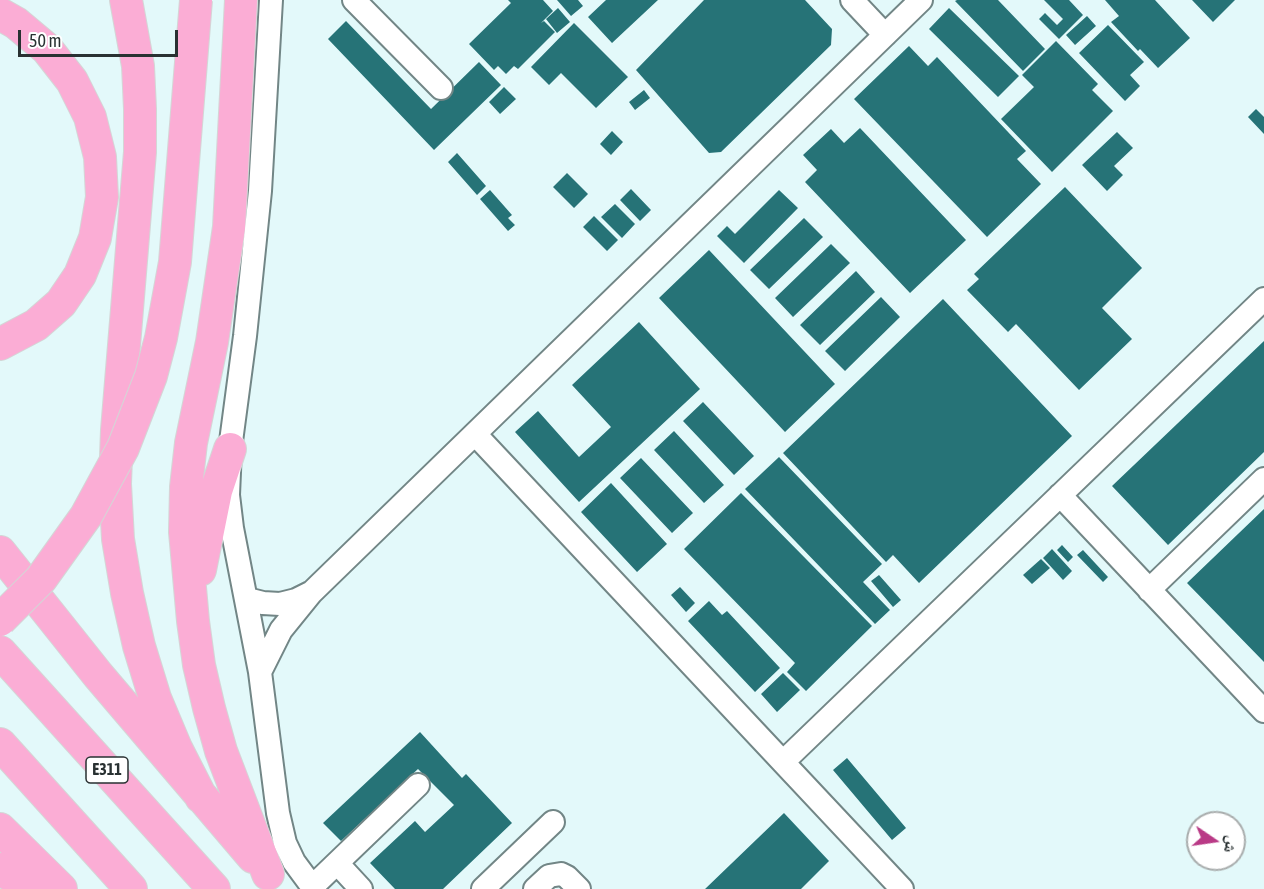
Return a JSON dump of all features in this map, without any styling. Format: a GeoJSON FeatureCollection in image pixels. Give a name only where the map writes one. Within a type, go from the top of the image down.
{"type":"FeatureCollection","features":[{"type":"Feature","properties":{"kind":"highway"},"geometry":{"type":"LineString","coordinates":[[126,0],[138,66],[140,152],[117,430],[115,484],[118,539],[126,593],[155,698],[176,748],[201,797]]}},
{"type":"Feature","properties":{"kind":"highway"},"geometry":{"type":"LineString","coordinates":[[0,620],[41,579],[86,516],[123,448],[151,376],[170,301],[175,262],[196,0]]}},
{"type":"Feature","properties":{"kind":"highway"},"geometry":{"type":"LineString","coordinates":[[265,2],[218,308],[191,443],[186,487],[185,532],[199,665],[221,751],[275,882]]}},
{"type":"Feature","properties":{"kind":"highway"},"geometry":{"type":"LineString","coordinates":[[0,14],[16,23],[47,49],[72,81],[90,117],[100,157],[102,197],[95,237],[80,275],[61,303],[36,325],[0,344]]}},
{"type":"Feature","properties":{"kind":"highway"},"geometry":{"type":"LineString","coordinates":[[193,621],[206,534],[216,491],[230,449]]}},
{"type":"Feature","properties":{"kind":"highway"},"geometry":{"type":"LineString","coordinates":[[0,552],[98,675],[275,882]]}},
{"type":"Feature","properties":{"kind":"highway","name":"E311"},"geometry":{"type":"LineString","coordinates":[[0,652],[214,889]]}},
{"type":"Feature","properties":{"kind":"highway"},"geometry":{"type":"LineString","coordinates":[[0,744],[131,889]]}},
{"type":"Feature","properties":{"kind":"highway"},"geometry":{"type":"LineString","coordinates":[[0,829],[61,889]]}},
{"type":"Feature","properties":{"kind":"highway"},"geometry":{"type":"LineString","coordinates":[[0,869],[35,889]]}},
{"type":"Feature","properties":{"kind":"street"},"geometry":{"type":"LineString","coordinates":[[354,0],[441,88]]}},
{"type":"Feature","properties":{"kind":"street"},"geometry":{"type":"LineString","coordinates":[[852,0],[885,35]]}},
{"type":"Feature","properties":{"kind":"street"},"geometry":{"type":"LineString","coordinates":[[260,672],[281,630],[311,593],[921,0]]}},
{"type":"Feature","properties":{"kind":"street"},"geometry":{"type":"LineString","coordinates":[[265,2],[255,250],[230,449],[228,495],[232,528],[260,672],[282,833],[294,862],[313,888],[418,784]]}},
{"type":"Feature","properties":{"kind":"street"},"geometry":{"type":"LineString","coordinates":[[783,762],[1264,299]]}},
{"type":"Feature","properties":{"kind":"street"},"geometry":{"type":"LineString","coordinates":[[475,435],[902,889]]}},
{"type":"Feature","properties":{"kind":"street"},"geometry":{"type":"LineString","coordinates":[[1149,590],[1264,479]]}},
{"type":"Feature","properties":{"kind":"street"},"geometry":{"type":"LineString","coordinates":[[1060,495],[1264,711]]}},
{"type":"Feature","properties":{"kind":"street"},"geometry":{"type":"LineString","coordinates":[[247,599],[280,604],[311,593]]}},
{"type":"Feature","properties":{"kind":"street"},"geometry":{"type":"LineString","coordinates":[[483,889],[553,822]]}},
{"type":"Feature","properties":{"kind":"street"},"geometry":{"type":"LineString","coordinates":[[338,863],[361,889]]}},
{"type":"Feature","properties":{"kind":"street"},"geometry":{"type":"LineString","coordinates":[[535,889],[549,876],[561,874],[579,889]]}},
{"type":"Feature","properties":{"kind":"building"},"geometry":{"type":"Polygon","coordinates":[[[508,0],[543,0],[553,11],[541,23],[544,21],[555,32],[518,69],[514,66],[506,74],[498,66],[494,70],[469,44],[511,3],[508,0]]]}},
{"type":"Feature","properties":{"kind":"building"},"geometry":{"type":"Polygon","coordinates":[[[557,0],[578,0],[583,6],[571,16],[557,0]]]}},
{"type":"Feature","properties":{"kind":"building"},"geometry":{"type":"Polygon","coordinates":[[[606,0],[658,0],[612,43],[588,17],[606,0]]]}},
{"type":"Feature","properties":{"kind":"building"},"geometry":{"type":"Polygon","coordinates":[[[704,0],[805,0],[832,29],[831,45],[721,152],[709,153],[636,70],[704,0]]]}},
{"type":"Feature","properties":{"kind":"building"},"geometry":{"type":"Polygon","coordinates":[[[998,0],[1045,49],[1023,71],[955,1],[998,0]]]}},
{"type":"Feature","properties":{"kind":"building"},"geometry":{"type":"Polygon","coordinates":[[[1044,0],[1069,0],[1083,15],[1059,39],[1039,19],[1045,13],[1057,25],[1063,19],[1044,0]]]}},
{"type":"Feature","properties":{"kind":"building"},"geometry":{"type":"Polygon","coordinates":[[[1105,0],[1155,0],[1190,38],[1158,68],[1140,49],[1138,51],[1111,22],[1119,16],[1105,0]]]}},
{"type":"Feature","properties":{"kind":"building"},"geometry":{"type":"Polygon","coordinates":[[[1192,0],[1235,0],[1213,22],[1192,0]]]}},
{"type":"Feature","properties":{"kind":"building"},"geometry":{"type":"Polygon","coordinates":[[[558,8],[570,22],[557,33],[546,19],[558,8]]]}},
{"type":"Feature","properties":{"kind":"building"},"geometry":{"type":"Polygon","coordinates":[[[949,8],[1019,76],[998,97],[929,29],[949,8]]]}},
{"type":"Feature","properties":{"kind":"building"},"geometry":{"type":"Polygon","coordinates":[[[1087,16],[1096,26],[1075,45],[1066,35],[1087,16]]]}},
{"type":"Feature","properties":{"kind":"building"},"geometry":{"type":"Polygon","coordinates":[[[346,21],[431,109],[479,62],[501,85],[434,150],[328,39],[346,21]]]}},
{"type":"Feature","properties":{"kind":"building"},"geometry":{"type":"Polygon","coordinates":[[[574,23],[628,77],[596,108],[561,73],[549,85],[531,67],[574,23]]]}},
{"type":"Feature","properties":{"kind":"building"},"geometry":{"type":"Polygon","coordinates":[[[1108,25],[1144,62],[1130,75],[1140,86],[1125,101],[1079,53],[1108,25]]]}},
{"type":"Feature","properties":{"kind":"building"},"geometry":{"type":"Polygon","coordinates":[[[1056,41],[1098,84],[1092,90],[1113,111],[1052,172],[1001,119],[1034,87],[1022,75],[1056,41]]]}},
{"type":"Feature","properties":{"kind":"building"},"geometry":{"type":"Polygon","coordinates":[[[909,46],[928,66],[937,57],[1026,151],[1017,159],[1041,184],[987,237],[854,99],[909,46]]]}},
{"type":"Feature","properties":{"kind":"building"},"geometry":{"type":"Polygon","coordinates":[[[504,87],[516,99],[500,114],[489,102],[504,87]]]}},
{"type":"Feature","properties":{"kind":"building"},"geometry":{"type":"Polygon","coordinates":[[[644,90],[650,98],[635,110],[629,102],[644,90]]]}},
{"type":"Feature","properties":{"kind":"building"},"geometry":{"type":"Polygon","coordinates":[[[1256,109],[1264,117],[1264,134],[1248,117],[1256,109]]]}},
{"type":"Feature","properties":{"kind":"building"},"geometry":{"type":"Polygon","coordinates":[[[860,128],[966,240],[910,293],[805,182],[817,170],[803,155],[831,129],[844,143],[860,128]]]}},
{"type":"Feature","properties":{"kind":"building"},"geometry":{"type":"Polygon","coordinates":[[[612,131],[623,142],[611,155],[600,144],[612,131]]]}},
{"type":"Feature","properties":{"kind":"building"},"geometry":{"type":"Polygon","coordinates":[[[1117,132],[1133,148],[1114,166],[1123,175],[1107,191],[1082,165],[1117,132]]]}},
{"type":"Feature","properties":{"kind":"building"},"geometry":{"type":"Polygon","coordinates":[[[457,153],[486,186],[477,195],[448,162],[457,153]]]}},
{"type":"Feature","properties":{"kind":"building"},"geometry":{"type":"Polygon","coordinates":[[[567,173],[588,194],[574,208],[553,187],[567,173]]]}},
{"type":"Feature","properties":{"kind":"building"},"geometry":{"type":"Polygon","coordinates":[[[1065,187],[1142,268],[1102,308],[1132,339],[1079,390],[1016,324],[1008,332],[967,290],[979,279],[974,274],[1065,187]]]}},
{"type":"Feature","properties":{"kind":"building"},"geometry":{"type":"Polygon","coordinates":[[[631,189],[651,210],[640,221],[620,200],[631,189]]]}},
{"type":"Feature","properties":{"kind":"building"},"geometry":{"type":"Polygon","coordinates":[[[490,190],[512,215],[508,218],[515,225],[508,231],[480,199],[490,190]]]}},
{"type":"Feature","properties":{"kind":"building"},"geometry":{"type":"Polygon","coordinates":[[[779,190],[798,208],[744,263],[717,236],[727,226],[735,234],[779,190]]]}},
{"type":"Feature","properties":{"kind":"building"},"geometry":{"type":"Polygon","coordinates":[[[615,204],[635,224],[622,238],[601,217],[615,204]]]}},
{"type":"Feature","properties":{"kind":"building"},"geometry":{"type":"Polygon","coordinates":[[[594,216],[618,240],[607,251],[583,227],[594,216]]]}},
{"type":"Feature","properties":{"kind":"building"},"geometry":{"type":"Polygon","coordinates":[[[804,218],[823,237],[769,289],[750,270],[804,218]]]}},
{"type":"Feature","properties":{"kind":"building"},"geometry":{"type":"Polygon","coordinates":[[[831,244],[850,263],[793,317],[775,298],[831,244]]]}},
{"type":"Feature","properties":{"kind":"building"},"geometry":{"type":"Polygon","coordinates":[[[709,250],[835,384],[785,432],[659,298],[709,250]]]}},
{"type":"Feature","properties":{"kind":"building"},"geometry":{"type":"Polygon","coordinates":[[[856,271],[875,292],[820,345],[800,325],[856,271]]]}},
{"type":"Feature","properties":{"kind":"building"},"geometry":{"type":"Polygon","coordinates":[[[881,297],[900,317],[845,371],[825,351],[881,297]]]}},
{"type":"Feature","properties":{"kind":"building"},"geometry":{"type":"Polygon","coordinates":[[[943,299],[1072,436],[919,583],[893,555],[886,562],[783,453],[943,299]]]}},
{"type":"Feature","properties":{"kind":"building"},"geometry":{"type":"Polygon","coordinates":[[[639,322],[700,389],[579,502],[515,432],[538,411],[579,457],[611,427],[572,385],[639,322]]]}},
{"type":"Feature","properties":{"kind":"building"},"geometry":{"type":"Polygon","coordinates":[[[1264,341],[1264,452],[1168,545],[1112,486],[1264,341]]]}},
{"type":"Feature","properties":{"kind":"building"},"geometry":{"type":"Polygon","coordinates":[[[703,402],[754,456],[734,475],[683,421],[703,402]]]}},
{"type":"Feature","properties":{"kind":"building"},"geometry":{"type":"Polygon","coordinates":[[[674,431],[724,485],[704,503],[654,450],[674,431]]]}},
{"type":"Feature","properties":{"kind":"building"},"geometry":{"type":"Polygon","coordinates":[[[779,457],[882,564],[863,582],[890,610],[875,624],[745,489],[779,457]]]}},
{"type":"Feature","properties":{"kind":"building"},"geometry":{"type":"Polygon","coordinates":[[[641,458],[693,513],[672,533],[620,478],[641,458]]]}},
{"type":"Feature","properties":{"kind":"building"},"geometry":{"type":"Polygon","coordinates":[[[611,483],[667,544],[637,572],[581,512],[611,483]]]}},
{"type":"Feature","properties":{"kind":"building"},"geometry":{"type":"Polygon","coordinates":[[[741,493],[872,626],[806,691],[787,672],[795,663],[684,549],[741,493]]]}},
{"type":"Feature","properties":{"kind":"building"},"geometry":{"type":"Polygon","coordinates":[[[1264,509],[1264,662],[1187,583],[1264,509]]]}},
{"type":"Feature","properties":{"kind":"building"},"geometry":{"type":"Polygon","coordinates":[[[1062,545],[1073,557],[1068,562],[1057,550],[1062,545]]]}},
{"type":"Feature","properties":{"kind":"building"},"geometry":{"type":"Polygon","coordinates":[[[1052,549],[1072,571],[1063,580],[1043,558],[1052,549]]]}},
{"type":"Feature","properties":{"kind":"building"},"geometry":{"type":"Polygon","coordinates":[[[1083,550],[1108,577],[1103,582],[1077,555],[1083,550]]]}},
{"type":"Feature","properties":{"kind":"building"},"geometry":{"type":"Polygon","coordinates":[[[1041,559],[1050,568],[1032,584],[1023,575],[1041,559]]]}},
{"type":"Feature","properties":{"kind":"building"},"geometry":{"type":"Polygon","coordinates":[[[879,575],[901,600],[893,607],[871,581],[879,575]]]}},
{"type":"Feature","properties":{"kind":"building"},"geometry":{"type":"Polygon","coordinates":[[[680,587],[695,603],[686,612],[671,595],[680,587]]]}},
{"type":"Feature","properties":{"kind":"building"},"geometry":{"type":"Polygon","coordinates":[[[709,601],[722,615],[727,611],[780,668],[755,692],[688,621],[709,601]]]}},
{"type":"Feature","properties":{"kind":"building"},"geometry":{"type":"Polygon","coordinates":[[[783,673],[800,690],[777,712],[761,694],[783,673]]]}},
{"type":"Feature","properties":{"kind":"building"},"geometry":{"type":"Polygon","coordinates":[[[420,732],[462,778],[466,774],[512,823],[443,889],[395,889],[370,863],[415,821],[425,832],[454,805],[418,769],[341,841],[323,823],[420,732]]]}},
{"type":"Feature","properties":{"kind":"building"},"geometry":{"type":"Polygon","coordinates":[[[847,758],[906,828],[892,840],[833,770],[847,758]]]}},
{"type":"Feature","properties":{"kind":"building"},"geometry":{"type":"Polygon","coordinates":[[[784,813],[829,861],[801,889],[705,889],[784,813]]]}}]}
